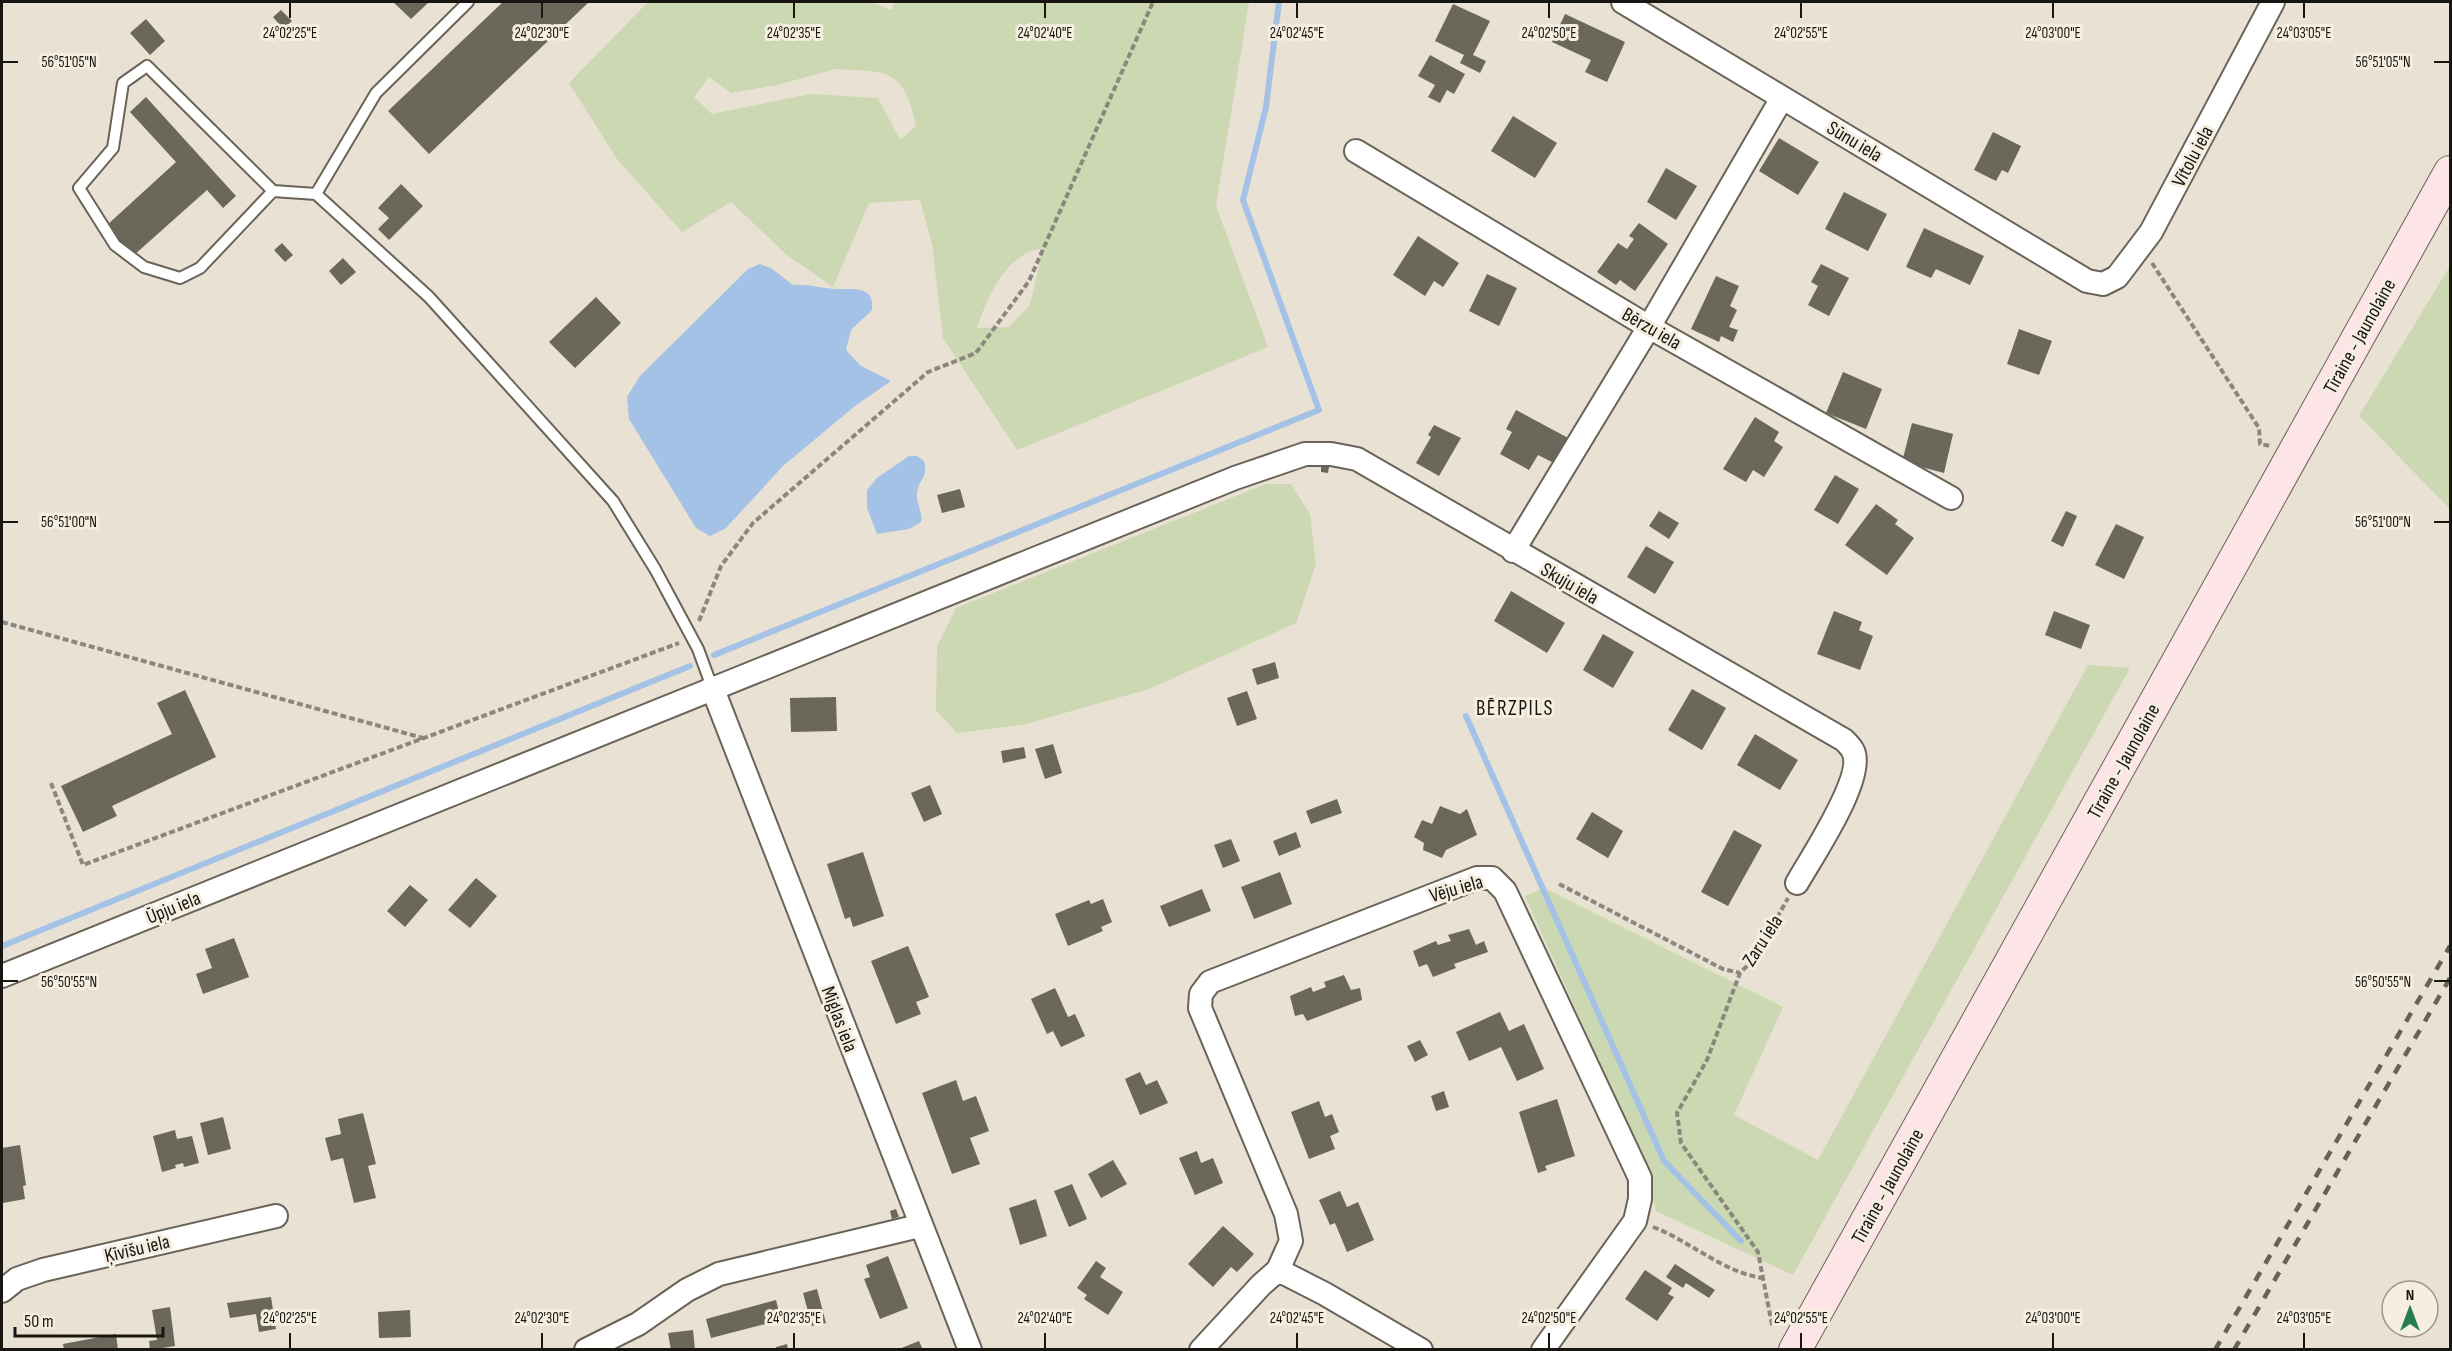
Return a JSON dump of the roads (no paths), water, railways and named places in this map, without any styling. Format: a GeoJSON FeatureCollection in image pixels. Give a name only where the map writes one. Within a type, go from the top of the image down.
{"type":"FeatureCollection","features":[{"type":"Feature","properties":{"kind":"main road","name":"Tīraine - Jaunolaine"},"geometry":{"type":"LineString","coordinates":[[1795,1350],[2451,172]]}},
{"type":"Feature","properties":{"kind":"street","name":"Sūnu iela"},"geometry":{"type":"LineString","coordinates":[[1623,2],[2087,280]]}},
{"type":"Feature","properties":{"kind":"street","name":"Vītolu iela"},"geometry":{"type":"LineString","coordinates":[[2087,280],[2103,284],[2117,277],[2142,247],[2273,2]]}},
{"type":"Feature","properties":{"kind":"street"},"geometry":{"type":"LineString","coordinates":[[1513,550],[1648,327],[1782,98]]}},
{"type":"Feature","properties":{"kind":"street","name":"Bērzu iela"},"geometry":{"type":"LineString","coordinates":[[1356,152],[1648,327],[1952,498]]}},
{"type":"Feature","properties":{"kind":"street","name":"Skuju iela"},"geometry":{"type":"LineString","coordinates":[[1305,454],[1331,454],[1357,459],[1844,740],[1854,752],[1854,772],[1838,811],[1797,883]]}},
{"type":"Feature","properties":{"kind":"street","name":"Ūpju iela"},"geometry":{"type":"LineString","coordinates":[[2,976],[712,687],[1235,478],[1305,454]]}},
{"type":"Feature","properties":{"kind":"street","name":"Miglas iela"},"geometry":{"type":"LineString","coordinates":[[712,687],[970,1350]]}},
{"type":"Feature","properties":{"kind":"street","name":"Vēju iela"},"geometry":{"type":"LineString","coordinates":[[1200,1350],[1260,1285],[1278,1270],[1291,1241],[1286,1214],[1200,1008],[1201,994],[1210,982],[1477,878],[1492,878],[1505,891],[1640,1178],[1640,1199],[1635,1221],[1543,1350]]}},
{"type":"Feature","properties":{"kind":"street","name":"Ķīvīšu iela"},"geometry":{"type":"LineString","coordinates":[[2,1291],[17,1279],[43,1270],[276,1216]]}},
{"type":"Feature","properties":{"kind":"street"},"geometry":{"type":"LineString","coordinates":[[586,1350],[638,1324],[687,1290],[719,1274],[920,1226]]}},
{"type":"Feature","properties":{"kind":"street"},"geometry":{"type":"LineString","coordinates":[[1278,1270],[1325,1294],[1421,1350]]}},
{"type":"Feature","properties":{"kind":"lane"},"geometry":{"type":"LineString","coordinates":[[316,194],[376,93],[468,2]]}},
{"type":"Feature","properties":{"kind":"lane"},"geometry":{"type":"LineString","coordinates":[[273,192],[200,268],[180,278],[144,267],[115,245],[79,188],[113,148],[123,83],[147,66],[273,192],[316,194],[429,297],[613,501],[655,569],[692,639],[712,687]]}},
{"type":"Feature","properties":{"kind":"water"},"geometry":{"type":"Polygon","coordinates":[[[760,264],[771,268],[793,285],[855,289],[866,292],[872,302],[872,310],[851,330],[846,350],[861,366],[891,381],[855,406],[783,466],[726,528],[710,536],[696,528],[629,419],[627,397],[640,376],[748,269],[760,264]]]}},
{"type":"Feature","properties":{"kind":"water"},"geometry":{"type":"Polygon","coordinates":[[[909,456],[917,456],[924,461],[925,471],[917,493],[921,522],[909,529],[877,534],[867,508],[867,490],[877,478],[909,456]]]}},
{"type":"Feature","properties":{"kind":"waterway"},"geometry":{"type":"LineString","coordinates":[[714,655],[1319,410],[1243,200],[1266,107],[1279,2]]}},
{"type":"Feature","properties":{"kind":"waterway"},"geometry":{"type":"LineString","coordinates":[[2,946],[690,666]]}},
{"type":"Feature","properties":{"kind":"waterway"},"geometry":{"type":"LineString","coordinates":[[1466,716],[1664,1161],[1741,1241]]}},
{"type":"Feature","properties":{"kind":"railway"},"geometry":{"type":"LineString","coordinates":[[2215,1350],[2450,946]]}},
{"type":"Feature","properties":{"kind":"railway"},"geometry":{"type":"LineString","coordinates":[[2234,1350],[2450,978]]}},
{"type":"Feature","properties":{"kind":"district","name":"BĒRZPILS"},"geometry":{"type":"Point","coordinates":[1515,708]}}]}
